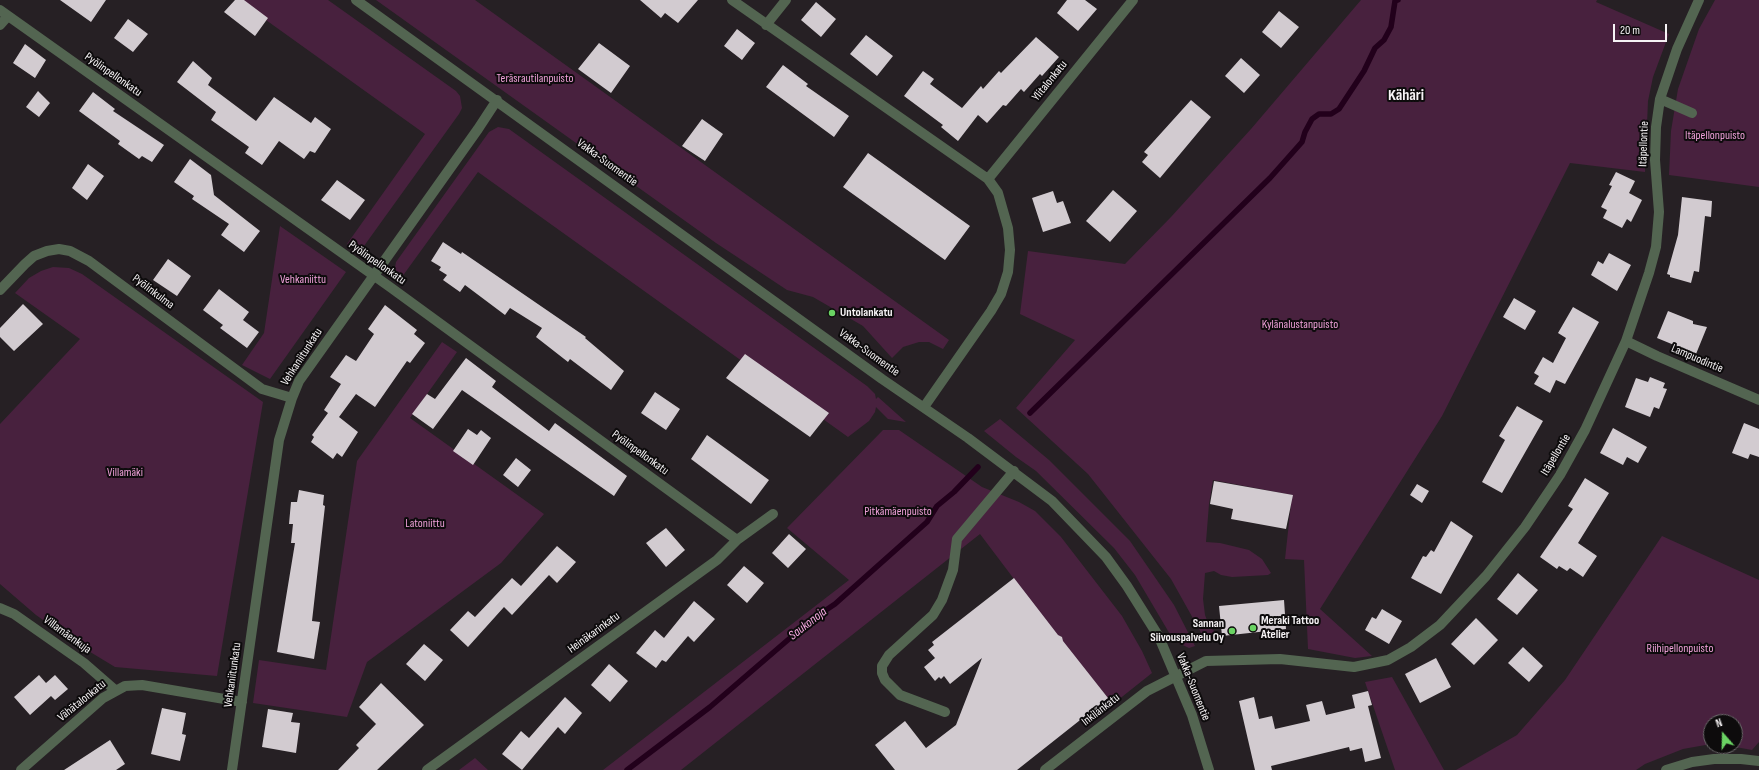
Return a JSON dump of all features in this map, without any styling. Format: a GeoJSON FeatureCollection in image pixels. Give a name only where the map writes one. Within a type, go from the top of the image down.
{"type":"FeatureCollection","features":[{"type":"Feature","properties":{"kind":"street","name":"Vakka-Suomentie"},"geometry":{"type":"LineString","coordinates":[[356,0],[497,100],[882,379],[1014,471],[1052,501],[1106,557],[1127,586],[1159,638],[1192,716],[1209,770]]}},
{"type":"Feature","properties":{"kind":"street"},"geometry":{"type":"LineString","coordinates":[[732,0],[988,179],[998,194],[1008,228],[1010,250],[1008,272],[1001,294],[991,311],[924,407]]}},
{"type":"Feature","properties":{"kind":"street"},"geometry":{"type":"LineString","coordinates":[[766,25],[786,0]]}},
{"type":"Feature","properties":{"kind":"street","name":"Ylitalonkatu"},"geometry":{"type":"LineString","coordinates":[[988,179],[1133,0]]}},
{"type":"Feature","properties":{"kind":"street","name":"Itäpellontie"},"geometry":{"type":"LineString","coordinates":[[1176,676],[1206,661],[1280,659],[1329,665],[1366,666],[1388,660],[1421,640],[1459,606],[1486,576],[1525,527],[1560,475],[1585,430],[1626,341],[1649,273],[1656,247],[1658,212],[1655,160],[1656,127],[1660,99],[1671,63],[1699,0]]}},
{"type":"Feature","properties":{"kind":"street"},"geometry":{"type":"LineString","coordinates":[[0,25],[4,12]]}},
{"type":"Feature","properties":{"kind":"street","name":"Pyölinpellonkatu"},"geometry":{"type":"LineString","coordinates":[[4,12],[374,276],[737,540]]}},
{"type":"Feature","properties":{"kind":"street"},"geometry":{"type":"LineString","coordinates":[[1660,99],[1692,113]]}},
{"type":"Feature","properties":{"kind":"street","name":"Vehkaniitunkatu"},"geometry":{"type":"LineString","coordinates":[[232,770],[279,440],[292,398],[299,381],[497,100]]}},
{"type":"Feature","properties":{"kind":"street","name":"Pyölinkulma"},"geometry":{"type":"LineString","coordinates":[[0,290],[34,256],[47,251],[59,249],[70,251],[89,261],[262,389],[292,398]]}},
{"type":"Feature","properties":{"kind":"street","name":"Lampuodintie"},"geometry":{"type":"LineString","coordinates":[[1626,341],[1759,400]]}},
{"type":"Feature","properties":{"kind":"street"},"geometry":{"type":"LineString","coordinates":[[945,712],[900,695],[885,680],[882,673],[882,666],[889,656],[933,615],[942,600],[953,570],[957,539],[1014,471]]}},
{"type":"Feature","properties":{"kind":"street","name":"Heinäkarinkatu"},"geometry":{"type":"LineString","coordinates":[[427,770],[717,560],[737,540],[773,514]]}},
{"type":"Feature","properties":{"kind":"street","name":"Villamäenkuja"},"geometry":{"type":"LineString","coordinates":[[0,608],[14,614],[84,663],[115,690]]}},
{"type":"Feature","properties":{"kind":"street","name":"Inkilänkatu"},"geometry":{"type":"LineString","coordinates":[[1045,770],[1142,695],[1176,676]]}},
{"type":"Feature","properties":{"kind":"street","name":"Vähätalonkatu"},"geometry":{"type":"LineString","coordinates":[[21,770],[115,690],[125,686],[142,685],[242,702]]}},
{"type":"Feature","properties":{"kind":"street"},"geometry":{"type":"LineString","coordinates":[[1666,770],[1692,762],[1714,759],[1759,761]]}},
{"type":"Feature","properties":{"kind":"green space"},"geometry":{"type":"Polygon","coordinates":[[[238,0],[328,0],[456,91],[460,96],[462,108],[459,114],[364,246],[353,247],[347,244],[425,134],[238,0]]]}},
{"type":"Feature","properties":{"kind":"green space","name":"Teräsrautilanpuisto"},"geometry":{"type":"Polygon","coordinates":[[[376,0],[475,0],[949,340],[943,349],[929,342],[919,342],[903,347],[892,358],[863,326],[813,297],[787,290],[716,243],[376,0]]]}},
{"type":"Feature","properties":{"kind":"green space","name":"Kylänalustanpuisto"},"geometry":{"type":"Polygon","coordinates":[[[1361,0],[1597,0],[1596,2],[1669,34],[1653,77],[1648,101],[1645,172],[1570,163],[1442,416],[1320,609],[1372,656],[1355,658],[1308,649],[1304,560],[1285,559],[1292,495],[1213,480],[1209,504],[1206,542],[1220,543],[1249,550],[1262,559],[1271,573],[1268,575],[1232,577],[1221,575],[1214,571],[1205,573],[1203,599],[1205,615],[1210,628],[1222,636],[1204,638],[1171,579],[1088,474],[1016,408],[1075,340],[1020,314],[1028,251],[1125,264],[1171,217],[1251,129],[1361,0]]]}},
{"type":"Feature","properties":{"kind":"green space","name":"Itäpellonpuisto"},"geometry":{"type":"Polygon","coordinates":[[[1715,0],[1759,0],[1759,187],[1669,175],[1671,131],[1678,89],[1699,29],[1715,0]]]}},
{"type":"Feature","properties":{"kind":"green space"},"geometry":{"type":"Polygon","coordinates":[[[498,127],[509,129],[867,386],[875,394],[876,399],[878,397],[906,422],[888,419],[876,407],[875,412],[869,421],[848,437],[478,172],[399,281],[394,273],[396,262],[489,132],[498,127]]]}},
{"type":"Feature","properties":{"kind":"green space","name":"Vehkaniittu"},"geometry":{"type":"Polygon","coordinates":[[[280,226],[346,272],[270,379],[242,365],[264,333],[280,226]]]}},
{"type":"Feature","properties":{"kind":"green space","name":"Villamäki"},"geometry":{"type":"Polygon","coordinates":[[[53,267],[69,268],[82,274],[263,402],[217,676],[115,667],[77,644],[36,615],[0,584],[0,424],[80,339],[15,293],[29,278],[41,271],[53,267]]]}},
{"type":"Feature","properties":{"kind":"green space","name":"Latoniittu"},"geometry":{"type":"Polygon","coordinates":[[[442,342],[457,352],[410,418],[544,514],[501,563],[367,662],[347,717],[253,703],[259,660],[326,670],[357,461],[442,342]]]}},
{"type":"Feature","properties":{"kind":"green space"},"geometry":{"type":"Polygon","coordinates":[[[1000,419],[1049,460],[1130,541],[1174,605],[1195,646],[1189,648],[1174,641],[1135,575],[1114,548],[1036,471],[984,431],[1000,419]]]}},
{"type":"Feature","properties":{"kind":"green space","name":"Pitkämäenpuisto"},"geometry":{"type":"Polygon","coordinates":[[[883,430],[899,430],[982,487],[1019,502],[1035,511],[1061,537],[1122,616],[1142,651],[1152,673],[1113,704],[1062,642],[1062,637],[1057,636],[980,534],[681,770],[603,770],[849,580],[787,528],[883,430]]]}},
{"type":"Feature","properties":{"kind":"green space","name":"Riihipellonpuisto"},"geometry":{"type":"Polygon","coordinates":[[[1662,536],[1759,580],[1759,742],[1752,750],[1743,748],[1743,714],[1703,714],[1703,745],[1683,749],[1645,764],[1636,770],[1456,770],[1517,735],[1565,680],[1662,536]]]}},
{"type":"Feature","properties":{"kind":"green space"},"geometry":{"type":"Polygon","coordinates":[[[1392,677],[1444,770],[1395,770],[1365,682],[1392,677]]]}},
{"type":"Feature","properties":{"kind":"green space"},"geometry":{"type":"Polygon","coordinates":[[[475,758],[488,770],[459,770],[475,758]]]}},
{"type":"Feature","properties":{"kind":"building"},"geometry":{"type":"Polygon","coordinates":[[[60,0],[106,0],[91,22],[60,0]]]}},
{"type":"Feature","properties":{"kind":"building"},"geometry":{"type":"Polygon","coordinates":[[[235,0],[244,0],[268,18],[255,36],[224,12],[235,0]]]}},
{"type":"Feature","properties":{"kind":"building"},"geometry":{"type":"Polygon","coordinates":[[[640,0],[698,0],[678,23],[665,13],[661,18],[640,0]]]}},
{"type":"Feature","properties":{"kind":"building"},"geometry":{"type":"Polygon","coordinates":[[[1067,0],[1085,0],[1097,9],[1078,31],[1057,13],[1067,0]]]}},
{"type":"Feature","properties":{"kind":"building"},"geometry":{"type":"Polygon","coordinates":[[[816,2],[836,19],[821,37],[801,20],[816,2]]]}},
{"type":"Feature","properties":{"kind":"building"},"geometry":{"type":"Polygon","coordinates":[[[1279,11],[1299,27],[1281,48],[1262,32],[1279,11]]]}},
{"type":"Feature","properties":{"kind":"building"},"geometry":{"type":"Polygon","coordinates":[[[128,19],[148,34],[133,52],[114,38],[128,19]]]}},
{"type":"Feature","properties":{"kind":"building"},"geometry":{"type":"Polygon","coordinates":[[[737,29],[755,43],[742,60],[724,46],[737,29]]]}},
{"type":"Feature","properties":{"kind":"building"},"geometry":{"type":"Polygon","coordinates":[[[866,35],[893,56],[877,76],[850,54],[866,35]]]}},
{"type":"Feature","properties":{"kind":"building"},"geometry":{"type":"Polygon","coordinates":[[[1036,37],[1059,57],[1042,76],[1040,74],[1024,92],[1021,89],[1006,106],[1003,105],[987,123],[978,115],[958,141],[941,127],[943,125],[904,96],[923,71],[934,79],[930,84],[962,108],[981,86],[983,89],[999,71],[1001,73],[1036,37]]]}},
{"type":"Feature","properties":{"kind":"building"},"geometry":{"type":"Polygon","coordinates":[[[599,43],[630,66],[611,93],[578,69],[599,43]]]}},
{"type":"Feature","properties":{"kind":"building"},"geometry":{"type":"Polygon","coordinates":[[[25,44],[46,60],[35,78],[13,63],[25,44]]]}},
{"type":"Feature","properties":{"kind":"building"},"geometry":{"type":"Polygon","coordinates":[[[1241,58],[1260,75],[1244,93],[1225,76],[1241,58]]]}},
{"type":"Feature","properties":{"kind":"building"},"geometry":{"type":"Polygon","coordinates":[[[193,61],[212,78],[208,85],[256,121],[274,97],[311,123],[315,117],[331,129],[315,153],[310,151],[304,159],[279,141],[262,165],[245,153],[249,147],[211,120],[216,112],[177,82],[193,61]]]}},
{"type":"Feature","properties":{"kind":"building"},"geometry":{"type":"Polygon","coordinates":[[[783,65],[808,84],[806,86],[849,116],[834,137],[766,87],[783,65]]]}},
{"type":"Feature","properties":{"kind":"building"},"geometry":{"type":"Polygon","coordinates":[[[38,91],[50,103],[39,117],[26,107],[38,91]]]}},
{"type":"Feature","properties":{"kind":"building"},"geometry":{"type":"Polygon","coordinates":[[[93,92],[115,109],[113,111],[164,145],[152,162],[142,156],[139,159],[118,144],[120,141],[79,111],[93,92]]]}},
{"type":"Feature","properties":{"kind":"building"},"geometry":{"type":"Polygon","coordinates":[[[1191,100],[1211,117],[1160,178],[1142,162],[1148,155],[1144,152],[1191,100]]]}},
{"type":"Feature","properties":{"kind":"building"},"geometry":{"type":"Polygon","coordinates":[[[702,119],[723,134],[705,161],[682,146],[702,119]]]}},
{"type":"Feature","properties":{"kind":"building"},"geometry":{"type":"Polygon","coordinates":[[[868,153],[970,226],[945,260],[843,187],[868,153]]]}},
{"type":"Feature","properties":{"kind":"building"},"geometry":{"type":"Polygon","coordinates":[[[190,159],[211,175],[214,195],[260,231],[244,252],[221,235],[229,224],[192,199],[194,196],[174,182],[190,159]]]}},
{"type":"Feature","properties":{"kind":"building"},"geometry":{"type":"Polygon","coordinates":[[[88,164],[104,176],[87,200],[72,188],[88,164]]]}},
{"type":"Feature","properties":{"kind":"building"},"geometry":{"type":"Polygon","coordinates":[[[1616,172],[1635,181],[1629,193],[1642,200],[1631,222],[1627,219],[1622,228],[1603,218],[1607,210],[1601,207],[1612,186],[1609,185],[1616,172]]]}},
{"type":"Feature","properties":{"kind":"building"},"geometry":{"type":"Polygon","coordinates":[[[337,180],[365,200],[350,220],[321,200],[337,180]]]}},
{"type":"Feature","properties":{"kind":"building"},"geometry":{"type":"Polygon","coordinates":[[[1113,190],[1137,211],[1110,242],[1086,221],[1113,190]]]}},
{"type":"Feature","properties":{"kind":"building"},"geometry":{"type":"Polygon","coordinates":[[[1053,191],[1057,203],[1063,201],[1071,223],[1043,232],[1032,198],[1053,191]]]}},
{"type":"Feature","properties":{"kind":"building"},"geometry":{"type":"Polygon","coordinates":[[[1682,197],[1712,201],[1711,217],[1705,216],[1699,272],[1694,271],[1691,283],[1670,277],[1670,275],[1667,274],[1678,235],[1682,197]]]}},
{"type":"Feature","properties":{"kind":"building"},"geometry":{"type":"Polygon","coordinates":[[[443,242],[461,254],[462,252],[586,337],[585,338],[624,371],[611,390],[570,359],[568,362],[536,337],[542,328],[510,308],[505,315],[465,285],[460,292],[443,280],[447,275],[439,270],[441,267],[431,261],[443,242]]]}},
{"type":"Feature","properties":{"kind":"building"},"geometry":{"type":"Polygon","coordinates":[[[1609,253],[1631,265],[1617,291],[1591,275],[1598,261],[1603,264],[1609,253]]]}},
{"type":"Feature","properties":{"kind":"building"},"geometry":{"type":"Polygon","coordinates":[[[168,259],[191,276],[177,296],[153,280],[168,259]]]}},
{"type":"Feature","properties":{"kind":"building"},"geometry":{"type":"Polygon","coordinates":[[[219,289],[249,312],[243,320],[259,332],[247,348],[220,328],[223,325],[203,310],[219,289]]]}},
{"type":"Feature","properties":{"kind":"building"},"geometry":{"type":"Polygon","coordinates":[[[1514,298],[1536,311],[1525,330],[1503,317],[1514,298]]]}},
{"type":"Feature","properties":{"kind":"building"},"geometry":{"type":"Polygon","coordinates":[[[23,304],[43,324],[14,351],[0,337],[0,328],[23,304]]]}},
{"type":"Feature","properties":{"kind":"building"},"geometry":{"type":"Polygon","coordinates":[[[385,305],[417,330],[414,334],[425,343],[410,363],[407,361],[375,407],[356,394],[339,417],[358,432],[342,457],[337,453],[333,459],[311,442],[314,437],[312,435],[328,413],[324,410],[341,384],[330,377],[346,355],[356,361],[374,334],[368,329],[385,305]]]}},
{"type":"Feature","properties":{"kind":"building"},"geometry":{"type":"Polygon","coordinates":[[[1573,307],[1599,322],[1565,384],[1556,380],[1550,393],[1534,384],[1539,376],[1534,373],[1543,357],[1553,363],[1566,338],[1558,333],[1573,307]]]}},
{"type":"Feature","properties":{"kind":"building"},"geometry":{"type":"Polygon","coordinates":[[[1668,311],[1693,321],[1693,324],[1707,327],[1696,354],[1657,338],[1668,311]]]}},
{"type":"Feature","properties":{"kind":"building"},"geometry":{"type":"Polygon","coordinates":[[[745,354],[829,413],[810,437],[726,378],[745,354]]]}},
{"type":"Feature","properties":{"kind":"building"},"geometry":{"type":"Polygon","coordinates":[[[466,358],[496,381],[492,387],[549,431],[555,423],[627,476],[614,496],[462,390],[433,429],[412,414],[427,394],[435,399],[466,358]]]}},
{"type":"Feature","properties":{"kind":"building"},"geometry":{"type":"Polygon","coordinates":[[[1650,377],[1665,383],[1663,388],[1667,389],[1659,409],[1654,407],[1650,417],[1625,407],[1636,378],[1648,382],[1650,377]]]}},
{"type":"Feature","properties":{"kind":"building"},"geometry":{"type":"Polygon","coordinates":[[[655,392],[680,409],[666,430],[641,413],[655,392]]]}},
{"type":"Feature","properties":{"kind":"building"},"geometry":{"type":"Polygon","coordinates":[[[1517,406],[1543,421],[1502,493],[1482,482],[1505,440],[1499,436],[1517,406]]]}},
{"type":"Feature","properties":{"kind":"building"},"geometry":{"type":"Polygon","coordinates":[[[1744,423],[1759,429],[1759,457],[1750,454],[1748,459],[1732,453],[1744,423]]]}},
{"type":"Feature","properties":{"kind":"building"},"geometry":{"type":"Polygon","coordinates":[[[1613,428],[1647,447],[1638,463],[1627,457],[1623,465],[1600,453],[1613,428]]]}},
{"type":"Feature","properties":{"kind":"building"},"geometry":{"type":"Polygon","coordinates":[[[468,429],[477,435],[481,430],[491,438],[473,465],[453,451],[468,429]]]}},
{"type":"Feature","properties":{"kind":"building"},"geometry":{"type":"Polygon","coordinates":[[[707,435],[769,480],[751,504],[691,459],[707,435]]]}},
{"type":"Feature","properties":{"kind":"building"},"geometry":{"type":"Polygon","coordinates":[[[516,458],[531,470],[518,487],[503,475],[516,458]]]}},
{"type":"Feature","properties":{"kind":"building"},"geometry":{"type":"Polygon","coordinates":[[[1585,478],[1609,493],[1578,543],[1597,556],[1583,577],[1570,568],[1567,571],[1559,566],[1557,569],[1540,557],[1573,509],[1568,506],[1585,478]]]}},
{"type":"Feature","properties":{"kind":"building"},"geometry":{"type":"Polygon","coordinates":[[[1214,481],[1293,495],[1286,529],[1231,519],[1233,509],[1210,504],[1214,481]]]}},
{"type":"Feature","properties":{"kind":"building"},"geometry":{"type":"Polygon","coordinates":[[[1417,484],[1429,491],[1422,503],[1410,495],[1417,484]]]}},
{"type":"Feature","properties":{"kind":"building"},"geometry":{"type":"Polygon","coordinates":[[[299,490],[324,495],[323,505],[325,506],[312,621],[320,622],[314,659],[277,652],[295,543],[291,543],[293,524],[289,524],[291,502],[297,502],[299,490]]]}},
{"type":"Feature","properties":{"kind":"building"},"geometry":{"type":"Polygon","coordinates":[[[1451,521],[1473,536],[1441,594],[1411,578],[1423,556],[1426,557],[1431,550],[1434,552],[1451,521]]]}},
{"type":"Feature","properties":{"kind":"building"},"geometry":{"type":"Polygon","coordinates":[[[666,528],[685,550],[666,567],[646,543],[666,528]]]}},
{"type":"Feature","properties":{"kind":"building"},"geometry":{"type":"Polygon","coordinates":[[[789,534],[806,549],[788,568],[772,553],[789,534]]]}},
{"type":"Feature","properties":{"kind":"building"},"geometry":{"type":"Polygon","coordinates":[[[557,546],[576,562],[557,583],[549,575],[512,615],[504,607],[468,647],[450,630],[468,611],[475,617],[512,578],[521,586],[557,546]]]}},
{"type":"Feature","properties":{"kind":"building"},"geometry":{"type":"Polygon","coordinates":[[[744,566],[764,583],[747,603],[727,585],[744,566]]]}},
{"type":"Feature","properties":{"kind":"building"},"geometry":{"type":"Polygon","coordinates":[[[1518,573],[1538,590],[1517,615],[1497,599],[1518,573]]]}},
{"type":"Feature","properties":{"kind":"building"},"geometry":{"type":"Polygon","coordinates":[[[1014,578],[1058,635],[1062,637],[1063,641],[1108,698],[1017,770],[895,770],[875,745],[905,721],[926,748],[956,725],[982,658],[950,684],[944,676],[941,679],[939,677],[935,681],[924,667],[935,658],[928,650],[934,645],[932,642],[1014,578]]]}},
{"type":"Feature","properties":{"kind":"building"},"geometry":{"type":"Polygon","coordinates":[[[1284,600],[1286,629],[1222,636],[1219,606],[1284,600]]]}},
{"type":"Feature","properties":{"kind":"building"},"geometry":{"type":"Polygon","coordinates":[[[694,601],[715,619],[694,642],[688,636],[666,662],[662,660],[656,668],[636,653],[655,630],[664,638],[694,601]]]}},
{"type":"Feature","properties":{"kind":"building"},"geometry":{"type":"Polygon","coordinates":[[[1382,609],[1402,621],[1389,644],[1365,630],[1372,617],[1376,619],[1382,609]]]}},
{"type":"Feature","properties":{"kind":"building"},"geometry":{"type":"Polygon","coordinates":[[[1476,618],[1498,640],[1474,665],[1451,644],[1476,618]]]}},
{"type":"Feature","properties":{"kind":"building"},"geometry":{"type":"Polygon","coordinates":[[[424,644],[443,660],[425,681],[406,664],[424,644]]]}},
{"type":"Feature","properties":{"kind":"building"},"geometry":{"type":"Polygon","coordinates":[[[1523,647],[1543,666],[1529,682],[1508,663],[1523,647]]]}},
{"type":"Feature","properties":{"kind":"building"},"geometry":{"type":"Polygon","coordinates":[[[1436,658],[1451,687],[1420,703],[1405,674],[1436,658]]]}},
{"type":"Feature","properties":{"kind":"building"},"geometry":{"type":"Polygon","coordinates":[[[609,664],[628,681],[610,702],[591,685],[609,664]]]}},
{"type":"Feature","properties":{"kind":"building"},"geometry":{"type":"Polygon","coordinates":[[[39,675],[46,683],[55,675],[68,689],[55,700],[51,696],[30,715],[14,697],[39,675]]]}},
{"type":"Feature","properties":{"kind":"building"},"geometry":{"type":"Polygon","coordinates":[[[381,683],[424,725],[377,770],[338,770],[359,748],[356,745],[376,724],[359,707],[381,683]]]}},
{"type":"Feature","properties":{"kind":"building"},"geometry":{"type":"Polygon","coordinates":[[[1368,691],[1372,705],[1368,706],[1381,758],[1365,762],[1362,748],[1350,751],[1349,747],[1271,766],[1272,770],[1255,770],[1239,701],[1254,697],[1259,719],[1272,716],[1275,729],[1310,721],[1306,705],[1322,701],[1326,715],[1355,708],[1352,695],[1368,691]]]}},
{"type":"Feature","properties":{"kind":"building"},"geometry":{"type":"Polygon","coordinates":[[[565,697],[582,713],[565,734],[558,727],[522,770],[502,754],[521,731],[529,738],[565,697]]]}},
{"type":"Feature","properties":{"kind":"building"},"geometry":{"type":"Polygon","coordinates":[[[162,708],[186,713],[182,734],[186,735],[180,761],[151,754],[162,708]]]}},
{"type":"Feature","properties":{"kind":"building"},"geometry":{"type":"Polygon","coordinates":[[[268,709],[293,713],[291,722],[300,723],[296,753],[262,747],[268,709]]]}},
{"type":"Feature","properties":{"kind":"building"},"geometry":{"type":"Polygon","coordinates":[[[110,740],[125,764],[116,770],[64,770],[110,740]]]}},
{"type":"Feature","properties":{"kind":"waterway"},"geometry":{"type":"LineString","coordinates":[[1030,413],[1270,178],[1302,142],[1305,132],[1312,119],[1319,114],[1331,114],[1339,109],[1364,71],[1375,48],[1384,40],[1391,27],[1395,1],[1398,0]]}},
{"type":"Feature","properties":{"kind":"waterway","name":"Saukonoja"},"geometry":{"type":"LineString","coordinates":[[627,770],[710,707],[811,620],[835,604],[927,522],[937,506],[954,492],[978,467]]}},
{"type":"Feature","properties":{"kind":"place","name":"Untolankatu"},"geometry":{"type":"Point","coordinates":[832,313]}},
{"type":"Feature","properties":{"kind":"place","name":"Meraki Tattoo Atelier"},"geometry":{"type":"Point","coordinates":[1253,628]}},
{"type":"Feature","properties":{"kind":"place","name":"Sannan Siivouspalvelu Oy"},"geometry":{"type":"Point","coordinates":[1232,631]}},
{"type":"Feature","properties":{"kind":"district","name":"Kähäri"},"geometry":{"type":"Point","coordinates":[1406,96]}}]}
